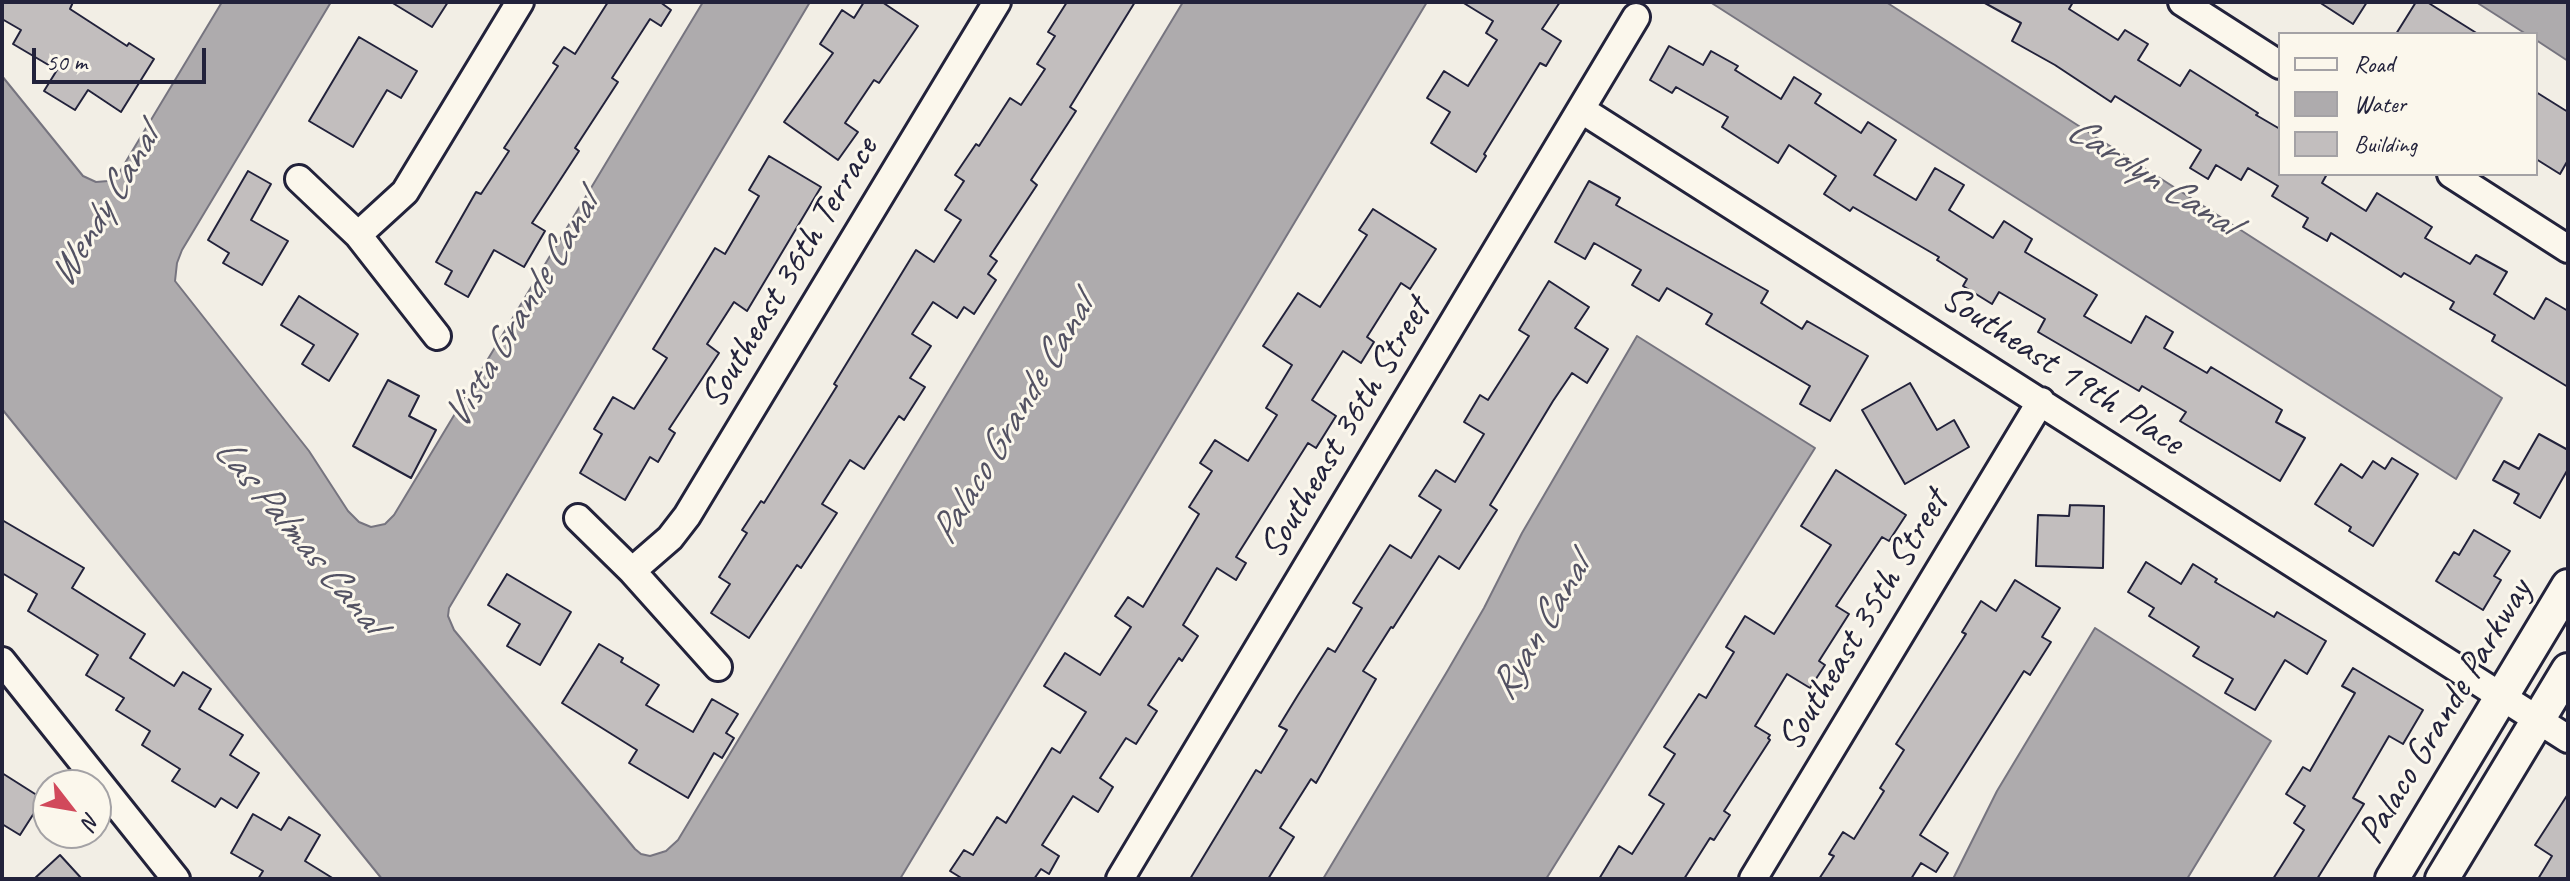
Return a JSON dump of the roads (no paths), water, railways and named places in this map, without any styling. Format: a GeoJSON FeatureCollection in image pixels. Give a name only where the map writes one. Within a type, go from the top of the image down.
{"type":"FeatureCollection","features":[{"type":"Feature","properties":{"kind":"street"},"geometry":{"type":"LineString","coordinates":[[358,235],[405,192],[520,2]]}},
{"type":"Feature","properties":{"kind":"street","name":"Southeast 36th Terrace"},"geometry":{"type":"LineString","coordinates":[[632,571],[670,538],[687,516],[997,2]]}},
{"type":"Feature","properties":{"kind":"street"},"geometry":{"type":"LineString","coordinates":[[2182,2],[2278,64]]}},
{"type":"Feature","properties":{"kind":"street","name":"Southeast 36th Street"},"geometry":{"type":"LineString","coordinates":[[1120,879],[1636,17]]}},
{"type":"Feature","properties":{"kind":"street","name":"Southeast 19th Place"},"geometry":{"type":"LineString","coordinates":[[1582,110],[2538,720]]}},
{"type":"Feature","properties":{"kind":"street"},"geometry":{"type":"LineString","coordinates":[[2454,176],[2568,249]]}},
{"type":"Feature","properties":{"kind":"street"},"geometry":{"type":"LineString","coordinates":[[299,179],[358,235],[437,336]]}},
{"type":"Feature","properties":{"kind":"street","name":"Southeast 35th Street"},"geometry":{"type":"LineString","coordinates":[[1753,879],[2041,401]]}},
{"type":"Feature","properties":{"kind":"street"},"geometry":{"type":"LineString","coordinates":[[578,518],[632,571],[718,667]]}},
{"type":"Feature","properties":{"kind":"street","name":"Palaco Grande Parkway"},"geometry":{"type":"LineString","coordinates":[[2392,879],[2568,586]]}},
{"type":"Feature","properties":{"kind":"street"},"geometry":{"type":"LineString","coordinates":[[2,661],[176,879]]}},
{"type":"Feature","properties":{"kind":"street"},"geometry":{"type":"LineString","coordinates":[[2442,879],[2568,670]]}},
{"type":"Feature","properties":{"kind":"street"},"geometry":{"type":"LineString","coordinates":[[2538,720],[2568,739]]}},
{"type":"Feature","properties":{"kind":"water"},"geometry":{"type":"Polygon","coordinates":[[[222,2],[331,2],[182,250],[175,281],[309,451],[348,511],[359,522],[371,527],[385,524],[394,515],[703,2],[810,2],[449,608],[448,616],[454,630],[635,849],[650,856],[666,851],[678,840],[1183,2],[1427,2],[900,879],[382,879],[2,409],[2,76],[83,176],[96,182],[108,181],[119,173],[222,2]]]}},
{"type":"Feature","properties":{"kind":"water","name":"Carolyn Canal"},"geometry":{"type":"Polygon","coordinates":[[[1710,2],[1886,2],[2502,398],[2456,479],[1710,2]]]}},
{"type":"Feature","properties":{"kind":"water"},"geometry":{"type":"Polygon","coordinates":[[[2476,2],[2568,2],[2568,61],[2538,41],[2538,32],[2523,32],[2476,2]]]}},
{"type":"Feature","properties":{"kind":"water","name":"Ryan Canal"},"geometry":{"type":"Polygon","coordinates":[[[1637,336],[1815,448],[1546,879],[1323,879],[1484,608],[1522,533],[1637,336]]]}},
{"type":"Feature","properties":{"kind":"water"},"geometry":{"type":"Polygon","coordinates":[[[2095,628],[2271,741],[2187,879],[1953,879],[1997,791],[2095,628]]]}},
{"type":"Feature","properties":{"kind":"water label","name":"Wendy Canal"},"geometry":{"type":"Point","coordinates":[105,208]}},
{"type":"Feature","properties":{"kind":"water label","name":"Vista Grande Canal"},"geometry":{"type":"Point","coordinates":[522,312]}},
{"type":"Feature","properties":{"kind":"water label","name":"Palaco Grande Canal"},"geometry":{"type":"Point","coordinates":[1013,421]}},
{"type":"Feature","properties":{"kind":"water label","name":"Las Palmas Canal"},"geometry":{"type":"Point","coordinates":[298,536]}}]}
